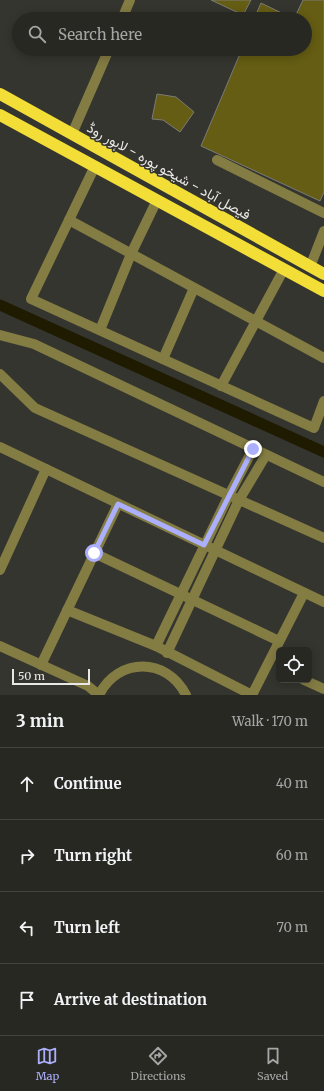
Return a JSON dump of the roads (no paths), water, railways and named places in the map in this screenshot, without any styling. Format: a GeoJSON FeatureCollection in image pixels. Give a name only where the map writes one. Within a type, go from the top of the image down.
{"type":"FeatureCollection","features":[{"type":"Feature","properties":{"kind":"highway","name":"فیصل آباد - شیخو پورہ - لاہور روڈ"},"geometry":{"type":"LineString","coordinates":[[0,94],[324,274]]}},
{"type":"Feature","properties":{"kind":"highway"},"geometry":{"type":"LineString","coordinates":[[0,114],[324,290]]}},
{"type":"Feature","properties":{"kind":"street"},"geometry":{"type":"LineString","coordinates":[[125,12],[130,0]]}},
{"type":"Feature","properties":{"kind":"street"},"geometry":{"type":"LineString","coordinates":[[72,134],[106,56]]}},
{"type":"Feature","properties":{"kind":"street"},"geometry":{"type":"LineString","coordinates":[[217,160],[324,213]]}},
{"type":"Feature","properties":{"kind":"street"},"geometry":{"type":"LineString","coordinates":[[96,166],[31,299],[314,428],[324,401]]}},
{"type":"Feature","properties":{"kind":"street"},"geometry":{"type":"LineString","coordinates":[[100,330],[131,254],[157,200]]}},
{"type":"Feature","properties":{"kind":"street"},"geometry":{"type":"LineString","coordinates":[[69,220],[324,358]]}},
{"type":"Feature","properties":{"kind":"street"},"geometry":{"type":"LineString","coordinates":[[310,267],[324,231]]}},
{"type":"Feature","properties":{"kind":"street"},"geometry":{"type":"LineString","coordinates":[[221,386],[257,322],[284,269]]}},
{"type":"Feature","properties":{"kind":"street"},"geometry":{"type":"LineString","coordinates":[[163,359],[194,288]]}},
{"type":"Feature","properties":{"kind":"street"},"geometry":{"type":"LineString","coordinates":[[0,335],[34,344],[324,482]]}},
{"type":"Feature","properties":{"kind":"street"},"geometry":{"type":"LineString","coordinates":[[0,374],[35,408],[324,538]]}},
{"type":"Feature","properties":{"kind":"street"},"geometry":{"type":"LineString","coordinates":[[0,447],[324,602]]}},
{"type":"Feature","properties":{"kind":"street"},"geometry":{"type":"LineString","coordinates":[[156,646],[228,495],[253,449]]}},
{"type":"Feature","properties":{"kind":"street"},"geometry":{"type":"LineString","coordinates":[[167,653],[239,500],[266,455]]}},
{"type":"Feature","properties":{"kind":"street"},"geometry":{"type":"LineString","coordinates":[[0,570],[46,469]]}},
{"type":"Feature","properties":{"kind":"street"},"geometry":{"type":"LineString","coordinates":[[41,665],[118,504]]}},
{"type":"Feature","properties":{"kind":"street"},"geometry":{"type":"LineString","coordinates":[[94,553],[279,641]]}},
{"type":"Feature","properties":{"kind":"street"},"geometry":{"type":"LineString","coordinates":[[66,610],[156,646],[167,653],[252,695],[304,593]]}},
{"type":"Feature","properties":{"kind":"street"},"geometry":{"type":"LineString","coordinates":[[0,646],[88,686],[99,695],[103,687],[114,676],[129,668],[145,666],[161,670],[169,675],[181,687],[186,695]]}},
{"type":"Feature","properties":{"kind":"street"},"geometry":{"type":"LineString","coordinates":[[311,683],[324,689]]}},
{"type":"Feature","properties":{"kind":"waterway"},"geometry":{"type":"LineString","coordinates":[[0,305],[324,452]]}}]}
